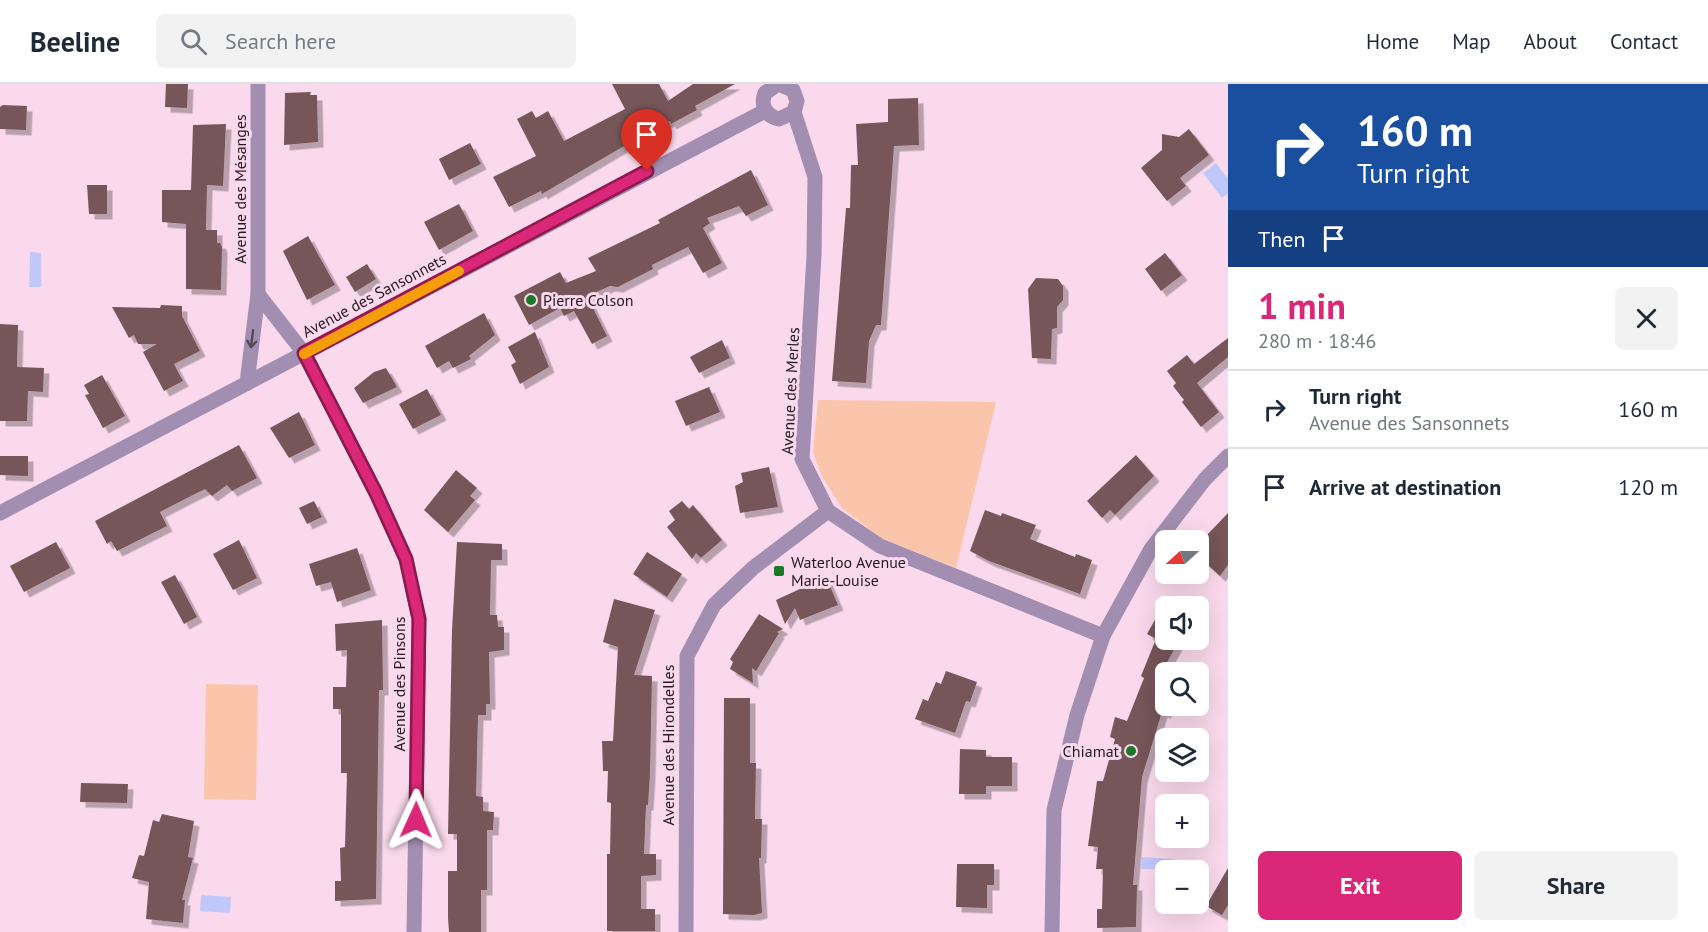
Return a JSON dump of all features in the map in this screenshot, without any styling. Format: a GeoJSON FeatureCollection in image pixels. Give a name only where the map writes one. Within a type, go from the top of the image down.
{"type":"FeatureCollection","features":[{"type":"Feature","properties":{"kind":"street","name":"Avenue des Mésanges"},"geometry":{"type":"LineString","coordinates":[[247,383],[258,294],[258,84]]}},
{"type":"Feature","properties":{"kind":"street"},"geometry":{"type":"LineString","coordinates":[[784,85],[798,101],[794,112],[779,119],[765,111],[763,105],[765,93],[784,85]]}},
{"type":"Feature","properties":{"kind":"street","name":"Avenue des Sansonnets"},"geometry":{"type":"LineString","coordinates":[[0,513],[765,111]]}},
{"type":"Feature","properties":{"kind":"street","name":"Avenue des Merles"},"geometry":{"type":"LineString","coordinates":[[794,112],[815,177],[814,256],[802,459],[828,511],[880,546],[1103,636]]}},
{"type":"Feature","properties":{"kind":"street"},"geometry":{"type":"LineString","coordinates":[[258,294],[304,353]]}},
{"type":"Feature","properties":{"kind":"street","name":"Avenue des Pinsons"},"geometry":{"type":"LineString","coordinates":[[304,353],[376,493],[406,559],[419,619],[414,932]]}},
{"type":"Feature","properties":{"kind":"street"},"geometry":{"type":"LineString","coordinates":[[1052,932],[1054,810],[1077,715],[1103,636],[1151,549],[1205,479],[1228,456]]}},
{"type":"Feature","properties":{"kind":"street","name":"Avenue des Hirondelles"},"geometry":{"type":"LineString","coordinates":[[686,932],[685,708],[687,656],[714,605],[753,568],[828,511]]}},
{"type":"Feature","properties":{"kind":"shaded area"},"geometry":{"type":"Polygon","coordinates":[[[818,400],[996,402],[956,568],[881,538],[842,508],[822,476],[813,452],[818,400]]]}},
{"type":"Feature","properties":{"kind":"shaded area"},"geometry":{"type":"Polygon","coordinates":[[[206,684],[258,685],[256,800],[204,799],[206,684]]]}},
{"type":"Feature","properties":{"kind":"water"},"geometry":{"type":"Polygon","coordinates":[[[1216,163],[1228,179],[1228,193],[1222,198],[1203,173],[1216,163]]]}},
{"type":"Feature","properties":{"kind":"water"},"geometry":{"type":"Polygon","coordinates":[[[30,252],[41,253],[41,287],[29,287],[30,252]]]}},
{"type":"Feature","properties":{"kind":"water"},"geometry":{"type":"Polygon","coordinates":[[[1142,857],[1174,859],[1155,860],[1155,869],[1141,869],[1142,857]]]}},
{"type":"Feature","properties":{"kind":"water"},"geometry":{"type":"Polygon","coordinates":[[[201,895],[231,897],[230,913],[200,911],[201,895]]]}},
{"type":"Feature","properties":{"kind":"building"},"geometry":{"type":"Polygon","coordinates":[[[166,84],[188,84],[187,108],[165,107],[166,84]]]}},
{"type":"Feature","properties":{"kind":"building"},"geometry":{"type":"Polygon","coordinates":[[[612,84],[659,84],[668,101],[693,84],[735,84],[695,106],[697,110],[671,124],[670,121],[660,125],[542,194],[541,191],[509,207],[493,177],[536,156],[517,119],[532,111],[536,118],[548,111],[564,141],[625,109],[612,84]]]}},
{"type":"Feature","properties":{"kind":"building"},"geometry":{"type":"Polygon","coordinates":[[[311,92],[310,95],[317,95],[318,142],[284,145],[285,93],[311,92]]]}},
{"type":"Feature","properties":{"kind":"building"},"geometry":{"type":"Polygon","coordinates":[[[918,98],[919,145],[894,146],[881,325],[876,325],[869,341],[866,383],[832,381],[846,208],[850,208],[851,165],[858,165],[856,124],[888,122],[888,99],[918,98]]]}},
{"type":"Feature","properties":{"kind":"building"},"geometry":{"type":"Polygon","coordinates":[[[3,105],[27,106],[26,130],[0,129],[0,107],[3,105]]]}},
{"type":"Feature","properties":{"kind":"building"},"geometry":{"type":"Polygon","coordinates":[[[226,124],[223,186],[207,185],[206,230],[217,230],[217,243],[220,243],[222,247],[221,290],[186,289],[186,224],[162,222],[162,190],[191,190],[193,125],[226,124]]]}},
{"type":"Feature","properties":{"kind":"building"},"geometry":{"type":"Polygon","coordinates":[[[1189,129],[1209,155],[1180,178],[1186,186],[1167,201],[1141,168],[1162,150],[1162,134],[1179,137],[1189,129]]]}},
{"type":"Feature","properties":{"kind":"building"},"geometry":{"type":"Polygon","coordinates":[[[470,143],[481,164],[449,180],[439,159],[470,143]]]}},
{"type":"Feature","properties":{"kind":"building"},"geometry":{"type":"Polygon","coordinates":[[[751,170],[768,205],[746,216],[739,206],[707,218],[710,223],[703,228],[722,263],[703,273],[688,247],[652,265],[653,269],[618,287],[610,286],[587,296],[607,336],[592,344],[574,311],[564,316],[560,308],[529,325],[514,296],[560,272],[566,283],[596,271],[588,258],[660,223],[658,220],[751,170]]]}},
{"type":"Feature","properties":{"kind":"building"},"geometry":{"type":"Polygon","coordinates":[[[87,185],[107,185],[107,214],[89,214],[87,185]]]}},
{"type":"Feature","properties":{"kind":"building"},"geometry":{"type":"Polygon","coordinates":[[[459,204],[473,231],[439,250],[424,222],[459,204]]]}},
{"type":"Feature","properties":{"kind":"building"},"geometry":{"type":"Polygon","coordinates":[[[308,236],[335,285],[307,300],[283,251],[308,236]]]}},
{"type":"Feature","properties":{"kind":"building"},"geometry":{"type":"Polygon","coordinates":[[[1165,253],[1182,275],[1161,291],[1145,269],[1165,253]]]}},
{"type":"Feature","properties":{"kind":"building"},"geometry":{"type":"Polygon","coordinates":[[[367,264],[376,279],[355,292],[346,277],[367,264]]]}},
{"type":"Feature","properties":{"kind":"building"},"geometry":{"type":"Polygon","coordinates":[[[1036,278],[1058,279],[1063,286],[1063,300],[1057,307],[1057,328],[1052,329],[1051,359],[1032,358],[1028,289],[1036,278]]]}},
{"type":"Feature","properties":{"kind":"building"},"geometry":{"type":"Polygon","coordinates":[[[161,305],[182,306],[182,316],[200,351],[174,364],[183,381],[164,391],[143,352],[157,344],[138,344],[134,335],[129,338],[112,307],[160,308],[161,305]]]}},
{"type":"Feature","properties":{"kind":"building"},"geometry":{"type":"Polygon","coordinates":[[[484,313],[495,335],[469,356],[471,359],[453,368],[449,361],[437,368],[425,346],[484,313]]]}},
{"type":"Feature","properties":{"kind":"building"},"geometry":{"type":"Polygon","coordinates":[[[0,324],[18,325],[17,367],[44,368],[43,392],[28,391],[27,421],[0,421],[0,324]]]}},
{"type":"Feature","properties":{"kind":"building"},"geometry":{"type":"Polygon","coordinates":[[[535,332],[549,367],[520,384],[511,365],[516,362],[508,347],[535,332]]]}},
{"type":"Feature","properties":{"kind":"building"},"geometry":{"type":"Polygon","coordinates":[[[1228,338],[1228,357],[1197,383],[1219,412],[1201,427],[1182,402],[1184,400],[1173,386],[1176,383],[1167,371],[1187,355],[1194,364],[1228,338]]]}},
{"type":"Feature","properties":{"kind":"building"},"geometry":{"type":"Polygon","coordinates":[[[722,340],[730,358],[699,373],[690,357],[722,340]]]}},
{"type":"Feature","properties":{"kind":"building"},"geometry":{"type":"Polygon","coordinates":[[[386,368],[397,387],[363,403],[354,388],[374,372],[386,368]]]}},
{"type":"Feature","properties":{"kind":"building"},"geometry":{"type":"Polygon","coordinates":[[[102,375],[125,416],[103,428],[85,395],[89,394],[84,385],[102,375]]]}},
{"type":"Feature","properties":{"kind":"building"},"geometry":{"type":"Polygon","coordinates":[[[709,387],[720,412],[686,426],[675,401],[709,387]]]}},
{"type":"Feature","properties":{"kind":"building"},"geometry":{"type":"Polygon","coordinates":[[[427,389],[441,415],[413,429],[399,404],[427,389]]]}},
{"type":"Feature","properties":{"kind":"building"},"geometry":{"type":"Polygon","coordinates":[[[299,412],[315,445],[289,458],[270,428],[299,412]]]}},
{"type":"Feature","properties":{"kind":"building"},"geometry":{"type":"Polygon","coordinates":[[[239,445],[257,478],[232,491],[227,485],[212,496],[205,489],[160,512],[167,526],[117,551],[111,541],[107,544],[95,521],[239,445]]]}},
{"type":"Feature","properties":{"kind":"building"},"geometry":{"type":"Polygon","coordinates":[[[1136,455],[1154,476],[1115,515],[1110,510],[1102,518],[1087,501],[1136,455]]]}},
{"type":"Feature","properties":{"kind":"building"},"geometry":{"type":"Polygon","coordinates":[[[0,456],[28,456],[28,476],[0,475],[0,456]]]}},
{"type":"Feature","properties":{"kind":"building"},"geometry":{"type":"Polygon","coordinates":[[[769,467],[778,507],[740,513],[735,486],[743,482],[741,473],[769,467]]]}},
{"type":"Feature","properties":{"kind":"building"},"geometry":{"type":"Polygon","coordinates":[[[456,470],[477,488],[470,496],[475,500],[448,532],[424,510],[456,470]]]}},
{"type":"Feature","properties":{"kind":"building"},"geometry":{"type":"Polygon","coordinates":[[[314,501],[322,517],[307,524],[299,508],[314,501]]]}},
{"type":"Feature","properties":{"kind":"building"},"geometry":{"type":"Polygon","coordinates":[[[682,501],[689,509],[693,505],[722,540],[701,558],[696,553],[692,559],[667,527],[675,520],[669,511],[682,501]]]}},
{"type":"Feature","properties":{"kind":"building"},"geometry":{"type":"Polygon","coordinates":[[[985,510],[1001,516],[1002,513],[1036,525],[1030,539],[1075,557],[1076,554],[1092,560],[1080,594],[989,561],[970,551],[985,510]]]}},
{"type":"Feature","properties":{"kind":"building"},"geometry":{"type":"Polygon","coordinates":[[[1228,513],[1228,565],[1220,576],[1209,566],[1209,533],[1228,513]]]}},
{"type":"Feature","properties":{"kind":"building"},"geometry":{"type":"Polygon","coordinates":[[[239,540],[257,578],[233,590],[213,554],[239,540]]]}},
{"type":"Feature","properties":{"kind":"building"},"geometry":{"type":"Polygon","coordinates":[[[56,542],[70,568],[24,592],[10,566],[56,542]]]}},
{"type":"Feature","properties":{"kind":"building"},"geometry":{"type":"Polygon","coordinates":[[[457,542],[502,544],[502,560],[491,560],[490,615],[497,615],[498,627],[504,627],[504,650],[489,652],[490,704],[486,704],[486,715],[478,715],[476,796],[483,797],[483,811],[494,812],[493,830],[487,830],[487,890],[481,890],[481,932],[449,932],[448,918],[448,871],[457,871],[457,834],[448,834],[452,630],[457,542]]]}},
{"type":"Feature","properties":{"kind":"building"},"geometry":{"type":"Polygon","coordinates":[[[357,548],[371,590],[337,602],[331,582],[316,586],[309,564],[357,548]]]}},
{"type":"Feature","properties":{"kind":"building"},"geometry":{"type":"Polygon","coordinates":[[[647,552],[682,574],[667,597],[633,574],[647,552]]]}},
{"type":"Feature","properties":{"kind":"building"},"geometry":{"type":"Polygon","coordinates":[[[175,575],[197,617],[184,624],[161,582],[175,575]]]}},
{"type":"Feature","properties":{"kind":"building"},"geometry":{"type":"Polygon","coordinates":[[[826,577],[838,605],[800,620],[795,608],[785,624],[776,600],[826,577]]]}},
{"type":"Feature","properties":{"kind":"building"},"geometry":{"type":"Polygon","coordinates":[[[614,599],[655,610],[634,675],[652,676],[650,774],[644,854],[656,854],[656,875],[641,876],[641,909],[655,909],[655,931],[607,931],[607,854],[610,854],[611,803],[607,802],[608,771],[603,771],[602,741],[613,741],[618,647],[603,642],[614,599]]]}},
{"type":"Feature","properties":{"kind":"building"},"geometry":{"type":"Polygon","coordinates":[[[759,614],[783,629],[777,632],[779,633],[756,671],[752,668],[753,683],[730,669],[733,662],[730,659],[759,614]]]}},
{"type":"Feature","properties":{"kind":"building"},"geometry":{"type":"Polygon","coordinates":[[[382,620],[383,690],[379,690],[376,899],[335,901],[335,881],[341,881],[340,848],[345,847],[347,773],[341,773],[341,709],[333,709],[333,687],[346,687],[347,650],[336,651],[335,624],[382,620]]]}},
{"type":"Feature","properties":{"kind":"building"},"geometry":{"type":"Polygon","coordinates":[[[1155,620],[1155,638],[1147,634],[1155,620]]]}},
{"type":"Feature","properties":{"kind":"building"},"geometry":{"type":"Polygon","coordinates":[[[1155,641],[1155,650],[1174,650],[1167,662],[1155,662],[1155,716],[1161,716],[1157,728],[1155,728],[1142,777],[1133,885],[1137,885],[1136,927],[1097,928],[1097,909],[1102,909],[1103,869],[1096,869],[1098,847],[1088,846],[1097,781],[1103,781],[1115,739],[1110,737],[1115,717],[1127,721],[1144,678],[1141,676],[1155,641]]]}},
{"type":"Feature","properties":{"kind":"building"},"geometry":{"type":"Polygon","coordinates":[[[946,671],[977,682],[970,702],[966,701],[955,733],[915,719],[923,699],[928,701],[936,682],[941,684],[946,671]]]}},
{"type":"Feature","properties":{"kind":"building"},"geometry":{"type":"Polygon","coordinates":[[[724,698],[750,698],[750,763],[756,763],[755,819],[762,819],[761,858],[759,858],[762,913],[754,915],[723,914],[724,698]]]}},
{"type":"Feature","properties":{"kind":"building"},"geometry":{"type":"Polygon","coordinates":[[[960,749],[986,750],[986,757],[1012,757],[1012,786],[986,786],[986,794],[959,794],[960,749]]]}},
{"type":"Feature","properties":{"kind":"building"},"geometry":{"type":"Polygon","coordinates":[[[81,783],[128,784],[127,803],[80,802],[81,783]]]}},
{"type":"Feature","properties":{"kind":"building"},"geometry":{"type":"Polygon","coordinates":[[[162,814],[194,821],[188,857],[193,858],[182,900],[185,900],[183,923],[146,919],[149,882],[132,878],[139,855],[144,856],[153,820],[159,822],[162,814]]]}},
{"type":"Feature","properties":{"kind":"building"},"geometry":{"type":"Polygon","coordinates":[[[957,864],[994,864],[994,885],[987,885],[987,908],[956,907],[957,864]]]}},
{"type":"Feature","properties":{"kind":"building"},"geometry":{"type":"Polygon","coordinates":[[[1228,868],[1228,905],[1222,915],[1209,908],[1209,901],[1228,868]]]}},
{"type":"Feature","properties":{"kind":"slow traffic"},"geometry":{"type":"LineString","coordinates":[[304,354],[459,271]]}},
{"type":"Feature","properties":{"kind":"place","name":"Pierre Colson"},"geometry":{"type":"Point","coordinates":[531,300]}},
{"type":"Feature","properties":{"kind":"place","name":"Waterloo Avenue Marie-Louise"},"geometry":{"type":"Point","coordinates":[779,571]}},
{"type":"Feature","properties":{"kind":"place","name":"Chiamat"},"geometry":{"type":"Point","coordinates":[1131,751]}},
{"type":"Feature","properties":{"kind":"route"},"geometry":{"type":"LineString","coordinates":[[416,820],[419,619],[406,559],[376,493],[304,353],[647,171]]}}]}
